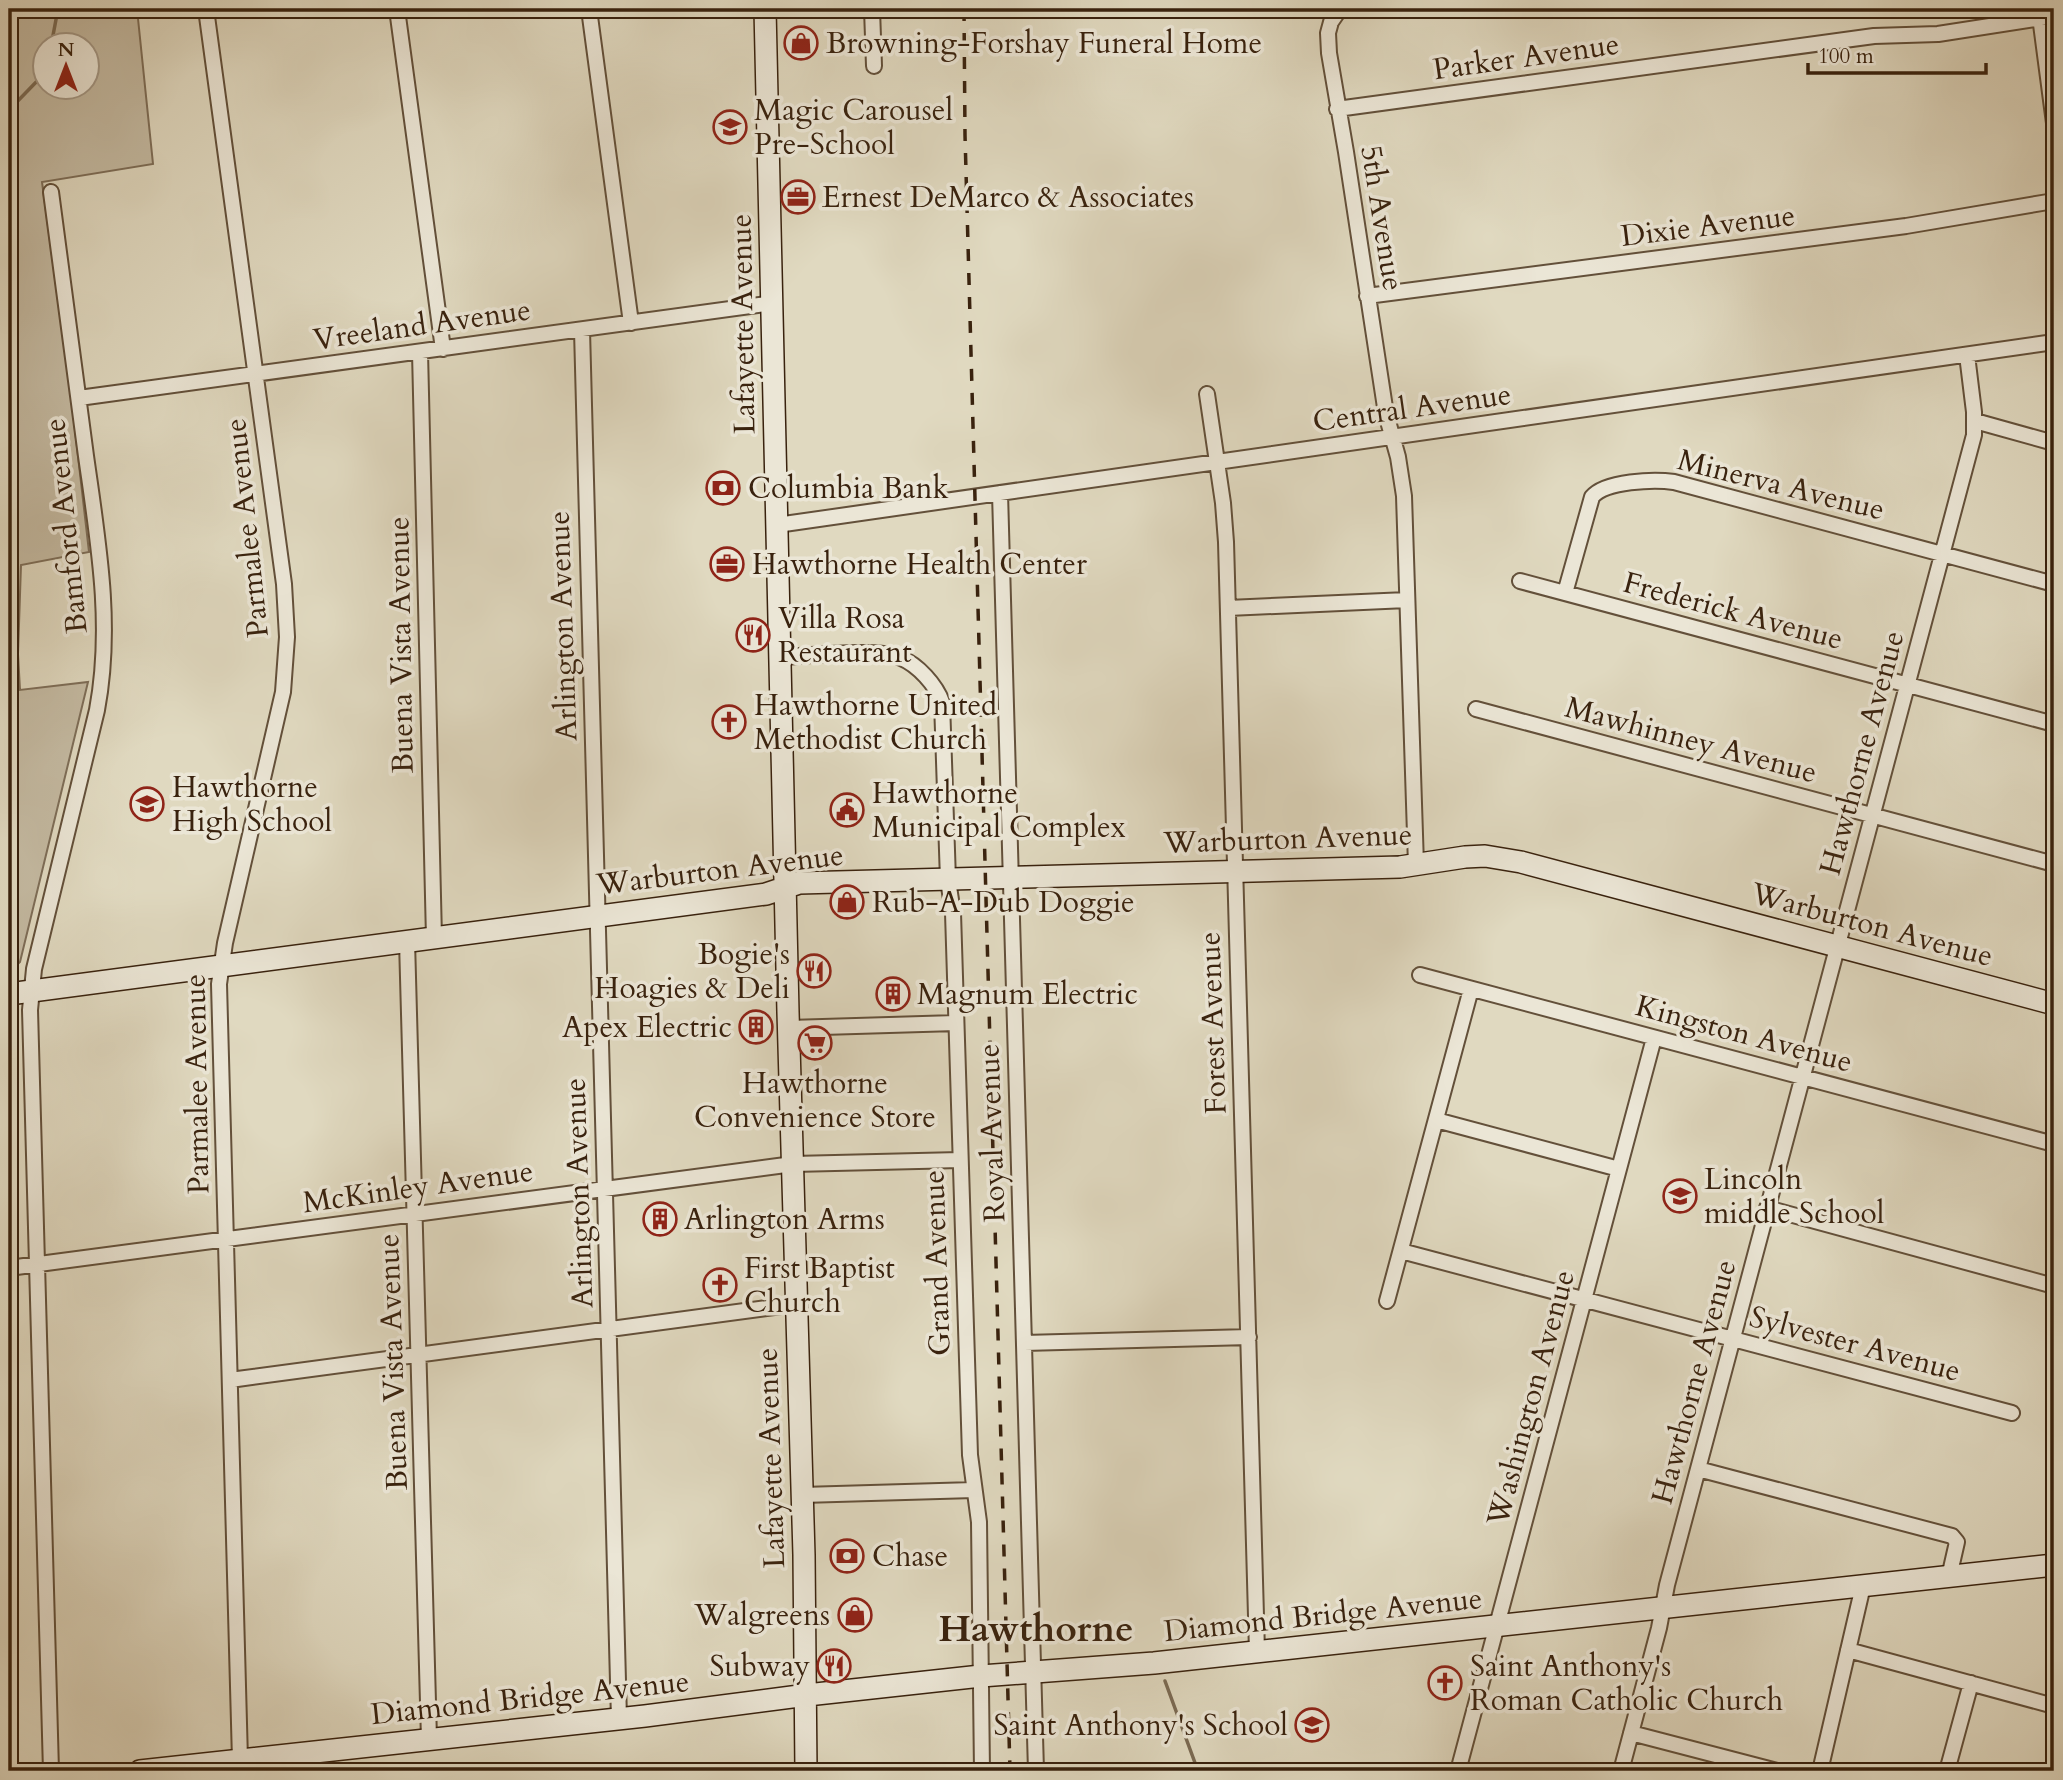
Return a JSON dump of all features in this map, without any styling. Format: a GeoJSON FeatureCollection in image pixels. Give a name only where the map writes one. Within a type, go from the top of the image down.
{"type":"FeatureCollection","features":[{"type":"Feature","properties":{"kind":"street","name":"Parmalee Avenue"},"geometry":{"type":"LineString","coordinates":[[206,9],[286,612],[286,663],[276,731],[221,965],[219,984],[240,1760]]}},
{"type":"Feature","properties":{"kind":"street"},"geometry":{"type":"LineString","coordinates":[[397,9],[443,348]]}},
{"type":"Feature","properties":{"kind":"street"},"geometry":{"type":"LineString","coordinates":[[589,9],[631,323]]}},
{"type":"Feature","properties":{"kind":"street","name":"Lafayette Avenue"},"geometry":{"type":"LineString","coordinates":[[765,9],[807,1695],[806,1771]]}},
{"type":"Feature","properties":{"kind":"street"},"geometry":{"type":"LineString","coordinates":[[872,9],[874,65]]}},
{"type":"Feature","properties":{"kind":"street","name":"5th Avenue"},"geometry":{"type":"LineString","coordinates":[[1340,9],[1331,22],[1328,33],[1337,108],[1386,414],[1404,496],[1416,865]]}},
{"type":"Feature","properties":{"kind":"street"},"geometry":{"type":"LineString","coordinates":[[2044,15],[2054,123]]}},
{"type":"Feature","properties":{"kind":"street","name":"Parker Avenue"},"geometry":{"type":"LineString","coordinates":[[1337,108],[1874,36],[1938,34],[2044,15]]}},
{"type":"Feature","properties":{"kind":"street","name":"Bamford Avenue"},"geometry":{"type":"LineString","coordinates":[[51,192],[103,590],[104,663],[97,710],[34,969],[31,991],[51,1771]]}},
{"type":"Feature","properties":{"kind":"street","name":"Dixie Avenue"},"geometry":{"type":"LineString","coordinates":[[1367,296],[1906,226],[2054,201]]}},
{"type":"Feature","properties":{"kind":"street","name":"Vreeland Avenue"},"geometry":{"type":"LineString","coordinates":[[79,398],[773,303]]}},
{"type":"Feature","properties":{"kind":"street","name":"Arlington Avenue"},"geometry":{"type":"LineString","coordinates":[[582,330],[619,1719]]}},
{"type":"Feature","properties":{"kind":"street","name":"Central Avenue"},"geometry":{"type":"LineString","coordinates":[[777,525],[2054,342]]}},
{"type":"Feature","properties":{"kind":"street","name":"Buena Vista Avenue"},"geometry":{"type":"LineString","coordinates":[[420,352],[434,937]]}},
{"type":"Feature","properties":{"kind":"street","name":"Hawthorne Avenue"},"geometry":{"type":"LineString","coordinates":[[1621,1771],[1667,1585],[1974,435],[1975,421],[1967,355]]}},
{"type":"Feature","properties":{"kind":"street","name":"Forest Avenue"},"geometry":{"type":"LineString","coordinates":[[1206,394],[1225,523],[1257,1652]]}},
{"type":"Feature","properties":{"kind":"street"},"geometry":{"type":"LineString","coordinates":[[1975,421],[2054,443]]}},
{"type":"Feature","properties":{"kind":"street","name":"Minerva Avenue"},"geometry":{"type":"LineString","coordinates":[[1565,593],[1592,497],[1602,488],[1654,480],[1674,482],[2054,584]]}},
{"type":"Feature","properties":{"kind":"street","name":"Royal Avenue"},"geometry":{"type":"LineString","coordinates":[[1000,493],[1036,1771]]}},
{"type":"Feature","properties":{"kind":"street","name":"Frederick Avenue"},"geometry":{"type":"LineString","coordinates":[[1520,581],[2054,724]]}},
{"type":"Feature","properties":{"kind":"street"},"geometry":{"type":"LineString","coordinates":[[1228,608],[1407,600]]}},
{"type":"Feature","properties":{"kind":"street","name":"Grand Avenue"},"geometry":{"type":"LineString","coordinates":[[780,657],[892,654],[903,658],[923,676],[939,693],[943,708],[947,880],[953,913],[970,1455],[979,1522],[982,1771]]}},
{"type":"Feature","properties":{"kind":"street","name":"Mawhinney Avenue"},"geometry":{"type":"LineString","coordinates":[[1476,709],[2054,864]]}},
{"type":"Feature","properties":{"kind":"street","name":"Warburton Avenue"},"geometry":{"type":"LineString","coordinates":[[9,994],[766,894],[799,883],[1416,865],[1465,857],[1502,858],[2054,1004]]}},
{"type":"Feature","properties":{"kind":"street","name":"Buena Vista Avenue"},"geometry":{"type":"LineString","coordinates":[[407,941],[429,1740]]}},
{"type":"Feature","properties":{"kind":"street","name":"Kingston Avenue"},"geometry":{"type":"LineString","coordinates":[[1420,975],[2054,1144]]}},
{"type":"Feature","properties":{"kind":"street"},"geometry":{"type":"LineString","coordinates":[[1387,1301],[1471,989]]}},
{"type":"Feature","properties":{"kind":"street"},"geometry":{"type":"LineString","coordinates":[[789,1028],[956,1023]]}},
{"type":"Feature","properties":{"kind":"street","name":"Washington Avenue"},"geometry":{"type":"LineString","coordinates":[[1458,1771],[1654,1038]]}},
{"type":"Feature","properties":{"kind":"street"},"geometry":{"type":"LineString","coordinates":[[1436,1120],[1619,1169]]}},
{"type":"Feature","properties":{"kind":"street","name":"McKinley Avenue"},"geometry":{"type":"LineString","coordinates":[[9,1268],[793,1164],[960,1160]]}},
{"type":"Feature","properties":{"kind":"street"},"geometry":{"type":"LineString","coordinates":[[1767,1209],[2054,1286]]}},
{"type":"Feature","properties":{"kind":"street","name":"Sylvester Avenue"},"geometry":{"type":"LineString","coordinates":[[1401,1251],[2012,1413]]}},
{"type":"Feature","properties":{"kind":"street"},"geometry":{"type":"LineString","coordinates":[[230,1380],[797,1304]]}},
{"type":"Feature","properties":{"kind":"street"},"geometry":{"type":"LineString","coordinates":[[1024,1343],[1249,1337]]}},
{"type":"Feature","properties":{"kind":"street"},"geometry":{"type":"LineString","coordinates":[[1698,1469],[1952,1536],[1957,1542],[1949,1577]]}},
{"type":"Feature","properties":{"kind":"street"},"geometry":{"type":"LineString","coordinates":[[802,1495],[974,1490]]}},
{"type":"Feature","properties":{"kind":"street","name":"Diamond Bridge Avenue"},"geometry":{"type":"LineString","coordinates":[[140,1771],[198,1768],[240,1760],[981,1676],[1141,1665],[2054,1565]]}},
{"type":"Feature","properties":{"kind":"street"},"geometry":{"type":"LineString","coordinates":[[1820,1771],[1863,1586]]}},
{"type":"Feature","properties":{"kind":"street"},"geometry":{"type":"LineString","coordinates":[[1848,1650],[2054,1706]]}},
{"type":"Feature","properties":{"kind":"street"},"geometry":{"type":"LineString","coordinates":[[1947,1771],[1971,1683]]}},
{"type":"Feature","properties":{"kind":"street"},"geometry":{"type":"LineString","coordinates":[[1631,1733],[1777,1771]]}},
{"type":"Feature","properties":{"kind":"shaded area"},"geometry":{"type":"Polygon","coordinates":[[[9,9],[137,9],[153,164],[42,182],[89,552],[21,565],[18,654],[20,690],[88,682],[20,962],[9,972],[9,9]]]}},
{"type":"Feature","properties":{"kind":"waterway"},"geometry":{"type":"LineString","coordinates":[[54,32],[58,9]]}},
{"type":"Feature","properties":{"kind":"waterway"},"geometry":{"type":"LineString","coordinates":[[9,110],[32,86]]}},
{"type":"Feature","properties":{"kind":"waterway"},"geometry":{"type":"LineString","coordinates":[[1165,1681],[1198,1771]]}},
{"type":"Feature","properties":{"kind":"railway"},"geometry":{"type":"LineString","coordinates":[[964,9],[965,135],[1010,1771]]}},
{"type":"Feature","properties":{"kind":"place","name":"Browning-Forshay Funeral Home"},"geometry":{"type":"Point","coordinates":[801,43]}},
{"type":"Feature","properties":{"kind":"place","name":"Magic Carousel Pre-School"},"geometry":{"type":"Point","coordinates":[730,127]}},
{"type":"Feature","properties":{"kind":"place","name":"Ernest DeMarco & Associates"},"geometry":{"type":"Point","coordinates":[798,197]}},
{"type":"Feature","properties":{"kind":"place","name":"Columbia Bank"},"geometry":{"type":"Point","coordinates":[723,488]}},
{"type":"Feature","properties":{"kind":"place","name":"Hawthorne Health Center"},"geometry":{"type":"Point","coordinates":[727,564]}},
{"type":"Feature","properties":{"kind":"place","name":"Villa Rosa Restaurant"},"geometry":{"type":"Point","coordinates":[753,635]}},
{"type":"Feature","properties":{"kind":"place","name":"Hawthorne United Methodist Church"},"geometry":{"type":"Point","coordinates":[729,722]}},
{"type":"Feature","properties":{"kind":"place","name":"Hawthorne High School"},"geometry":{"type":"Point","coordinates":[147,804]}},
{"type":"Feature","properties":{"kind":"place","name":"Hawthorne Municipal Complex"},"geometry":{"type":"Point","coordinates":[847,810]}},
{"type":"Feature","properties":{"kind":"place","name":"Rub-A-Dub Doggie"},"geometry":{"type":"Point","coordinates":[847,902]}},
{"type":"Feature","properties":{"kind":"place","name":"Bogie's Hoagies & Deli"},"geometry":{"type":"Point","coordinates":[814,971]}},
{"type":"Feature","properties":{"kind":"place","name":"Magnum Electric"},"geometry":{"type":"Point","coordinates":[893,994]}},
{"type":"Feature","properties":{"kind":"place","name":"Apex Electric"},"geometry":{"type":"Point","coordinates":[756,1027]}},
{"type":"Feature","properties":{"kind":"place","name":"Hawthorne Convenience Store"},"geometry":{"type":"Point","coordinates":[815,1043]}},
{"type":"Feature","properties":{"kind":"place","name":"Lincoln middle School"},"geometry":{"type":"Point","coordinates":[1680,1196]}},
{"type":"Feature","properties":{"kind":"place","name":"Arlington Arms"},"geometry":{"type":"Point","coordinates":[660,1219]}},
{"type":"Feature","properties":{"kind":"place","name":"First Baptist Church"},"geometry":{"type":"Point","coordinates":[720,1285]}},
{"type":"Feature","properties":{"kind":"place","name":"Chase"},"geometry":{"type":"Point","coordinates":[847,1556]}},
{"type":"Feature","properties":{"kind":"place","name":"Walgreens"},"geometry":{"type":"Point","coordinates":[855,1615]}},
{"type":"Feature","properties":{"kind":"place","name":"Subway"},"geometry":{"type":"Point","coordinates":[834,1666]}},
{"type":"Feature","properties":{"kind":"place","name":"Saint Anthony's Roman Catholic Church"},"geometry":{"type":"Point","coordinates":[1445,1683]}},
{"type":"Feature","properties":{"kind":"place","name":"Saint Anthony's School"},"geometry":{"type":"Point","coordinates":[1312,1725]}},
{"type":"Feature","properties":{"kind":"district","name":"Hawthorne"},"geometry":{"type":"Point","coordinates":[1036,1629]}}]}
